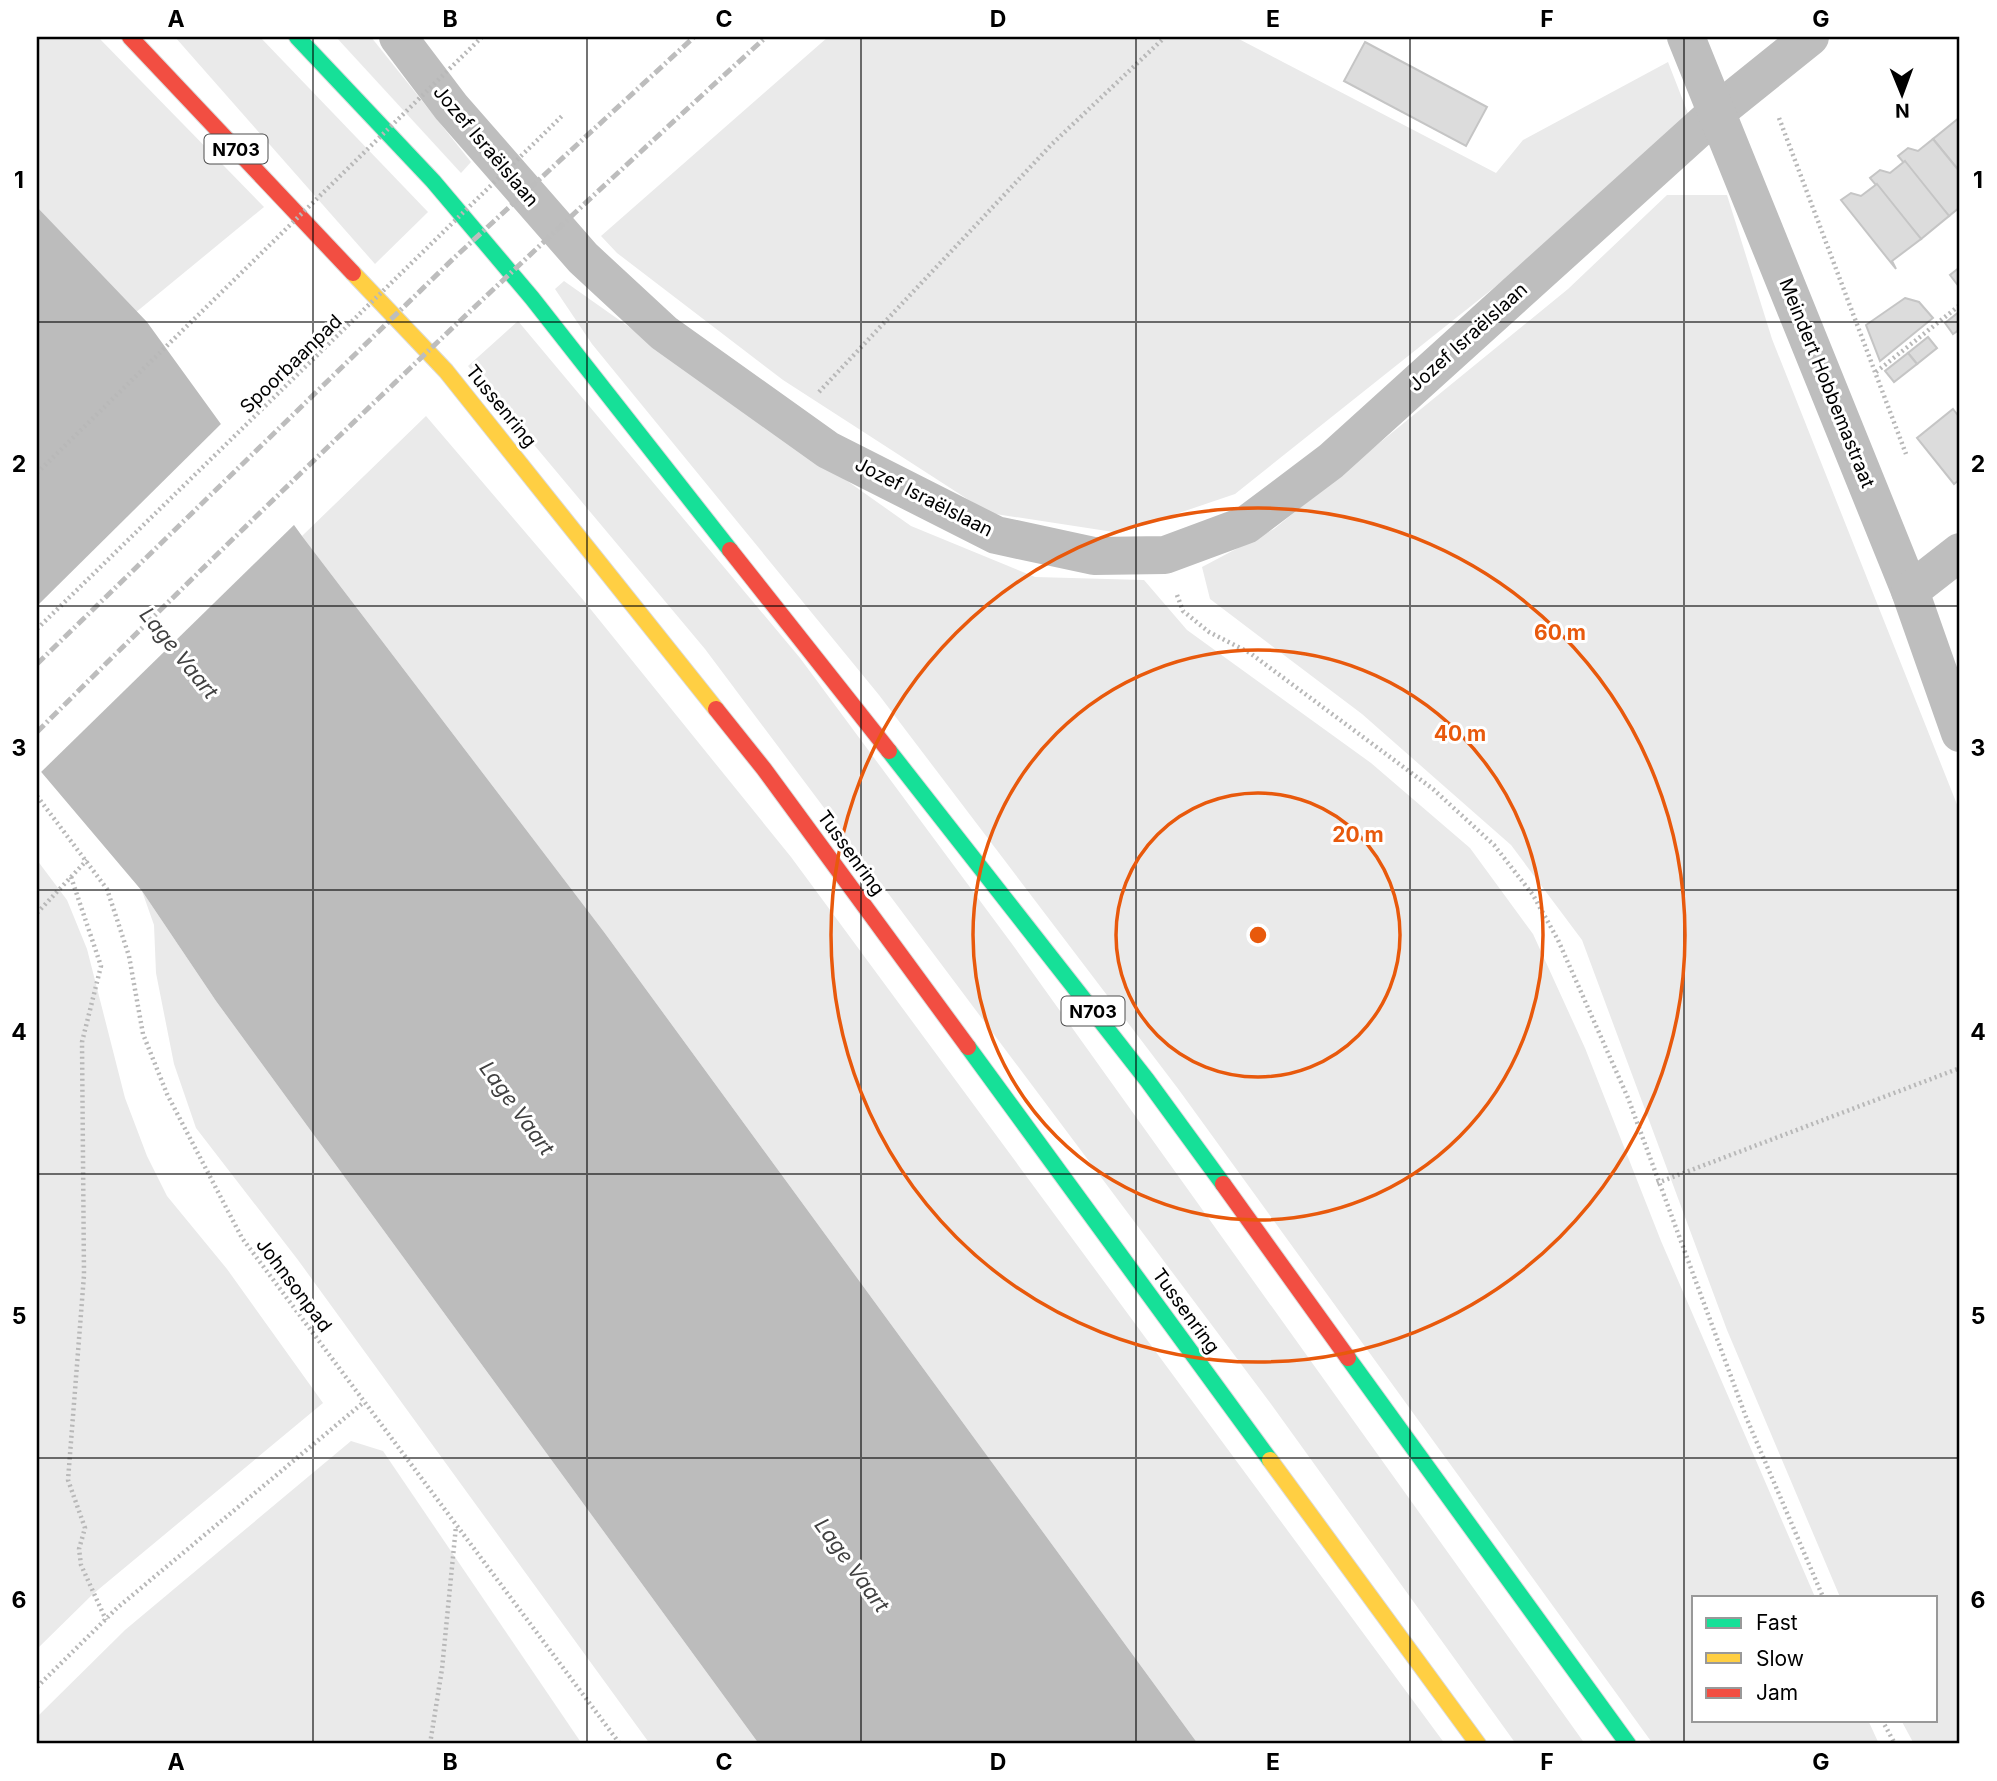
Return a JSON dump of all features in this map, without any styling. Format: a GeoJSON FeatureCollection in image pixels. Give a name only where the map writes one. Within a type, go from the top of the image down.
{"type":"FeatureCollection","features":[{"type":"Feature","properties":{"kind":"highway","name":"Tussenring"},"geometry":{"type":"LineString","coordinates":[[130,37],[446,371],[764,769],[1478,1744]]}},
{"type":"Feature","properties":{"kind":"highway","name":"N703"},"geometry":{"type":"LineString","coordinates":[[296,37],[433,181],[532,298],[1147,1080],[1628,1744]]}},
{"type":"Feature","properties":{"kind":"street","name":"Jozef Israëlslaan"},"geometry":{"type":"LineString","coordinates":[[398,37],[451,107],[583,258],[664,334],[828,450],[996,535],[1094,556],[1164,555],[1246,525],[1331,461],[1718,111],[1810,37]]}},
{"type":"Feature","properties":{"kind":"street","name":"Meindert Hobbemastraat"},"geometry":{"type":"LineString","coordinates":[[1686,37],[1910,591],[1960,733]]}},
{"type":"Feature","properties":{"kind":"street"},"geometry":{"type":"LineString","coordinates":[[1910,591],[1960,552]]}},
{"type":"Feature","properties":{"kind":"path"},"geometry":{"type":"LineString","coordinates":[[37,473],[482,37]]}},
{"type":"Feature","properties":{"kind":"path"},"geometry":{"type":"LineString","coordinates":[[815,397],[1052,144],[1165,37]]}},
{"type":"Feature","properties":{"kind":"path"},"geometry":{"type":"LineString","coordinates":[[1762,75],[1909,461]]}},
{"type":"Feature","properties":{"kind":"path","name":"Spoorbaanpad"},"geometry":{"type":"LineString","coordinates":[[37,629],[562,117]]}},
{"type":"Feature","properties":{"kind":"path"},"geometry":{"type":"LineString","coordinates":[[1835,403],[1960,305]]}},
{"type":"Feature","properties":{"kind":"path"},"geometry":{"type":"LineString","coordinates":[[1164,555],[1183,611],[1209,632],[1261,661],[1433,789],[1494,845],[1525,885],[1558,940],[1628,1098],[1657,1184],[1746,1417],[1823,1596]]}},
{"type":"Feature","properties":{"kind":"path","name":"Johnsonpad"},"geometry":{"type":"LineString","coordinates":[[37,796],[107,890],[130,956],[143,1034],[173,1106],[242,1238],[620,1744]]}},
{"type":"Feature","properties":{"kind":"path"},"geometry":{"type":"LineString","coordinates":[[37,913],[87,860]]}},
{"type":"Feature","properties":{"kind":"path"},"geometry":{"type":"LineString","coordinates":[[71,877],[101,967],[82,1042],[84,1275],[68,1480],[85,1528],[79,1549],[81,1565],[106,1620]]}},
{"type":"Feature","properties":{"kind":"path"},"geometry":{"type":"LineString","coordinates":[[1657,1184],[1960,1069]]}},
{"type":"Feature","properties":{"kind":"path"},"geometry":{"type":"LineString","coordinates":[[37,1687],[106,1620],[364,1402]]}},
{"type":"Feature","properties":{"kind":"path"},"geometry":{"type":"LineString","coordinates":[[429,1744],[442,1669],[456,1525]]}},
{"type":"Feature","properties":{"kind":"path"},"geometry":{"type":"LineString","coordinates":[[1883,1722],[1895,1744]]}},
{"type":"Feature","properties":{"kind":"shaded area"},"geometry":{"type":"Polygon","coordinates":[[[37,37],[98,37],[264,207],[135,313],[37,207],[37,37]]]}},
{"type":"Feature","properties":{"kind":"shaded area"},"geometry":{"type":"Polygon","coordinates":[[[175,37],[260,37],[428,212],[375,264],[175,37]]]}},
{"type":"Feature","properties":{"kind":"shaded area"},"geometry":{"type":"Polygon","coordinates":[[[336,37],[371,37],[471,162],[461,173],[336,37]]]}},
{"type":"Feature","properties":{"kind":"shaded area"},"geometry":{"type":"Polygon","coordinates":[[[828,37],[1235,37],[1496,173],[1523,140],[1668,62],[1691,121],[1584,216],[1235,494],[1120,533],[989,513],[783,380],[617,253],[601,236],[828,37]]]}},
{"type":"Feature","properties":{"kind":"shaded area"},"geometry":{"type":"Polygon","coordinates":[[[1667,195],[1727,195],[1772,339],[1960,812],[1960,1744],[1914,1744],[1902,1722],[1938,1722],[1938,1596],[1840,1596],[1727,1330],[1582,940],[1511,845],[1362,714],[1210,599],[1202,567],[1274,529],[1568,289],[1667,195]]]}},
{"type":"Feature","properties":{"kind":"shaded area"},"geometry":{"type":"Polygon","coordinates":[[[564,281],[911,526],[1035,577],[1144,580],[1187,630],[1371,763],[1470,848],[1533,934],[1585,1048],[1661,1241],[1815,1596],[1692,1596],[1692,1722],[1869,1722],[1879,1744],[1653,1744],[1179,1090],[879,695],[592,344],[555,289],[564,281]]]}},
{"type":"Feature","properties":{"kind":"shaded area"},"geometry":{"type":"Polygon","coordinates":[[[518,321],[800,658],[1015,948],[1585,1744],[1516,1744],[1271,1404],[705,649],[468,366],[518,321]]]}},
{"type":"Feature","properties":{"kind":"shaded area"},"geometry":{"type":"Polygon","coordinates":[[[426,416],[584,601],[791,857],[1445,1744],[1198,1744],[604,932],[302,536],[426,416]]]}},
{"type":"Feature","properties":{"kind":"shaded area"},"geometry":{"type":"Polygon","coordinates":[[[37,860],[67,900],[87,949],[125,1098],[147,1156],[167,1196],[227,1269],[323,1403],[93,1594],[37,1649],[37,860]]]}},
{"type":"Feature","properties":{"kind":"shaded area"},"geometry":{"type":"Polygon","coordinates":[[[142,891],[216,1001],[759,1744],[650,1744],[298,1260],[196,1128],[174,1064],[156,973],[154,925],[142,891]]]}},
{"type":"Feature","properties":{"kind":"shaded area"},"geometry":{"type":"Polygon","coordinates":[[[351,1441],[383,1451],[582,1744],[37,1744],[37,1717],[125,1630],[351,1441]]]}},
{"type":"Feature","properties":{"kind":"water","name":"Lage Vaart"},"geometry":{"type":"Polygon","coordinates":[[[37,207],[147,322],[302,536],[604,932],[1198,1744],[759,1744],[216,1001],[142,891],[37,767],[37,207]]]}},
{"type":"Feature","properties":{"kind":"pier"},"geometry":{"type":"Polygon","coordinates":[[[224,421],[297,522],[38,775],[37,606],[224,421]]]}},
{"type":"Feature","properties":{"kind":"building"},"geometry":{"type":"Polygon","coordinates":[[[1365,42],[1487,107],[1466,146],[1344,81],[1365,42]]]}},
{"type":"Feature","properties":{"kind":"building"},"geometry":{"type":"Polygon","coordinates":[[[1960,117],[1960,172],[1933,139],[1960,117]]]}},
{"type":"Feature","properties":{"kind":"building"},"geometry":{"type":"Polygon","coordinates":[[[1933,139],[1960,172],[1960,207],[1949,216],[1898,156],[1908,148],[1918,151],[1933,139]]]}},
{"type":"Feature","properties":{"kind":"building"},"geometry":{"type":"Polygon","coordinates":[[[1905,161],[1949,216],[1921,239],[1870,178],[1880,170],[1890,173],[1905,161]]]}},
{"type":"Feature","properties":{"kind":"building"},"geometry":{"type":"Polygon","coordinates":[[[1877,184],[1921,239],[1892,261],[1896,269],[1841,200],[1851,193],[1861,196],[1877,184]]]}},
{"type":"Feature","properties":{"kind":"building"},"geometry":{"type":"Polygon","coordinates":[[[1960,267],[1960,288],[1950,275],[1960,267]]]}},
{"type":"Feature","properties":{"kind":"building"},"geometry":{"type":"Polygon","coordinates":[[[1905,298],[1919,302],[1933,318],[1880,361],[1866,325],[1905,298]]]}},
{"type":"Feature","properties":{"kind":"building"},"geometry":{"type":"Polygon","coordinates":[[[1960,311],[1960,329],[1953,334],[1945,323],[1960,311]]]}},
{"type":"Feature","properties":{"kind":"building"},"geometry":{"type":"Polygon","coordinates":[[[1928,337],[1937,348],[1917,364],[1908,353],[1928,337]]]}},
{"type":"Feature","properties":{"kind":"building"},"geometry":{"type":"Polygon","coordinates":[[[1908,353],[1917,364],[1894,382],[1885,371],[1908,353]]]}},
{"type":"Feature","properties":{"kind":"building"},"geometry":{"type":"Polygon","coordinates":[[[1953,409],[1960,418],[1960,479],[1954,484],[1917,438],[1953,409]]]}},
{"type":"Feature","properties":{"kind":"railway"},"geometry":{"type":"LineString","coordinates":[[37,664],[454,258],[694,37]]}},
{"type":"Feature","properties":{"kind":"railway"},"geometry":{"type":"LineString","coordinates":[[37,732],[397,380],[766,37]]}},
{"type":"Feature","properties":{"kind":"traffic: fast"},"geometry":{"type":"LineString","coordinates":[[297,37],[433,181],[532,298],[730,550]]}},
{"type":"Feature","properties":{"kind":"traffic: fast"},"geometry":{"type":"LineString","coordinates":[[889,751],[1147,1080],[1223,1184]]}},
{"type":"Feature","properties":{"kind":"traffic: fast"},"geometry":{"type":"LineString","coordinates":[[968,1047],[1270,1460]]}},
{"type":"Feature","properties":{"kind":"traffic: fast"},"geometry":{"type":"LineString","coordinates":[[1348,1358],[1628,1744]]}},
{"type":"Feature","properties":{"kind":"traffic: slow"},"geometry":{"type":"LineString","coordinates":[[353,273],[446,371],[716,709]]}},
{"type":"Feature","properties":{"kind":"traffic: slow"},"geometry":{"type":"LineString","coordinates":[[1270,1460],[1478,1744]]}},
{"type":"Feature","properties":{"kind":"traffic: jam"},"geometry":{"type":"LineString","coordinates":[[130,37],[353,273]]}},
{"type":"Feature","properties":{"kind":"traffic: jam"},"geometry":{"type":"LineString","coordinates":[[730,550],[889,751]]}},
{"type":"Feature","properties":{"kind":"traffic: jam"},"geometry":{"type":"LineString","coordinates":[[716,709],[764,769],[968,1047]]}},
{"type":"Feature","properties":{"kind":"traffic: jam"},"geometry":{"type":"LineString","coordinates":[[1223,1184],[1348,1358]]}}]}
